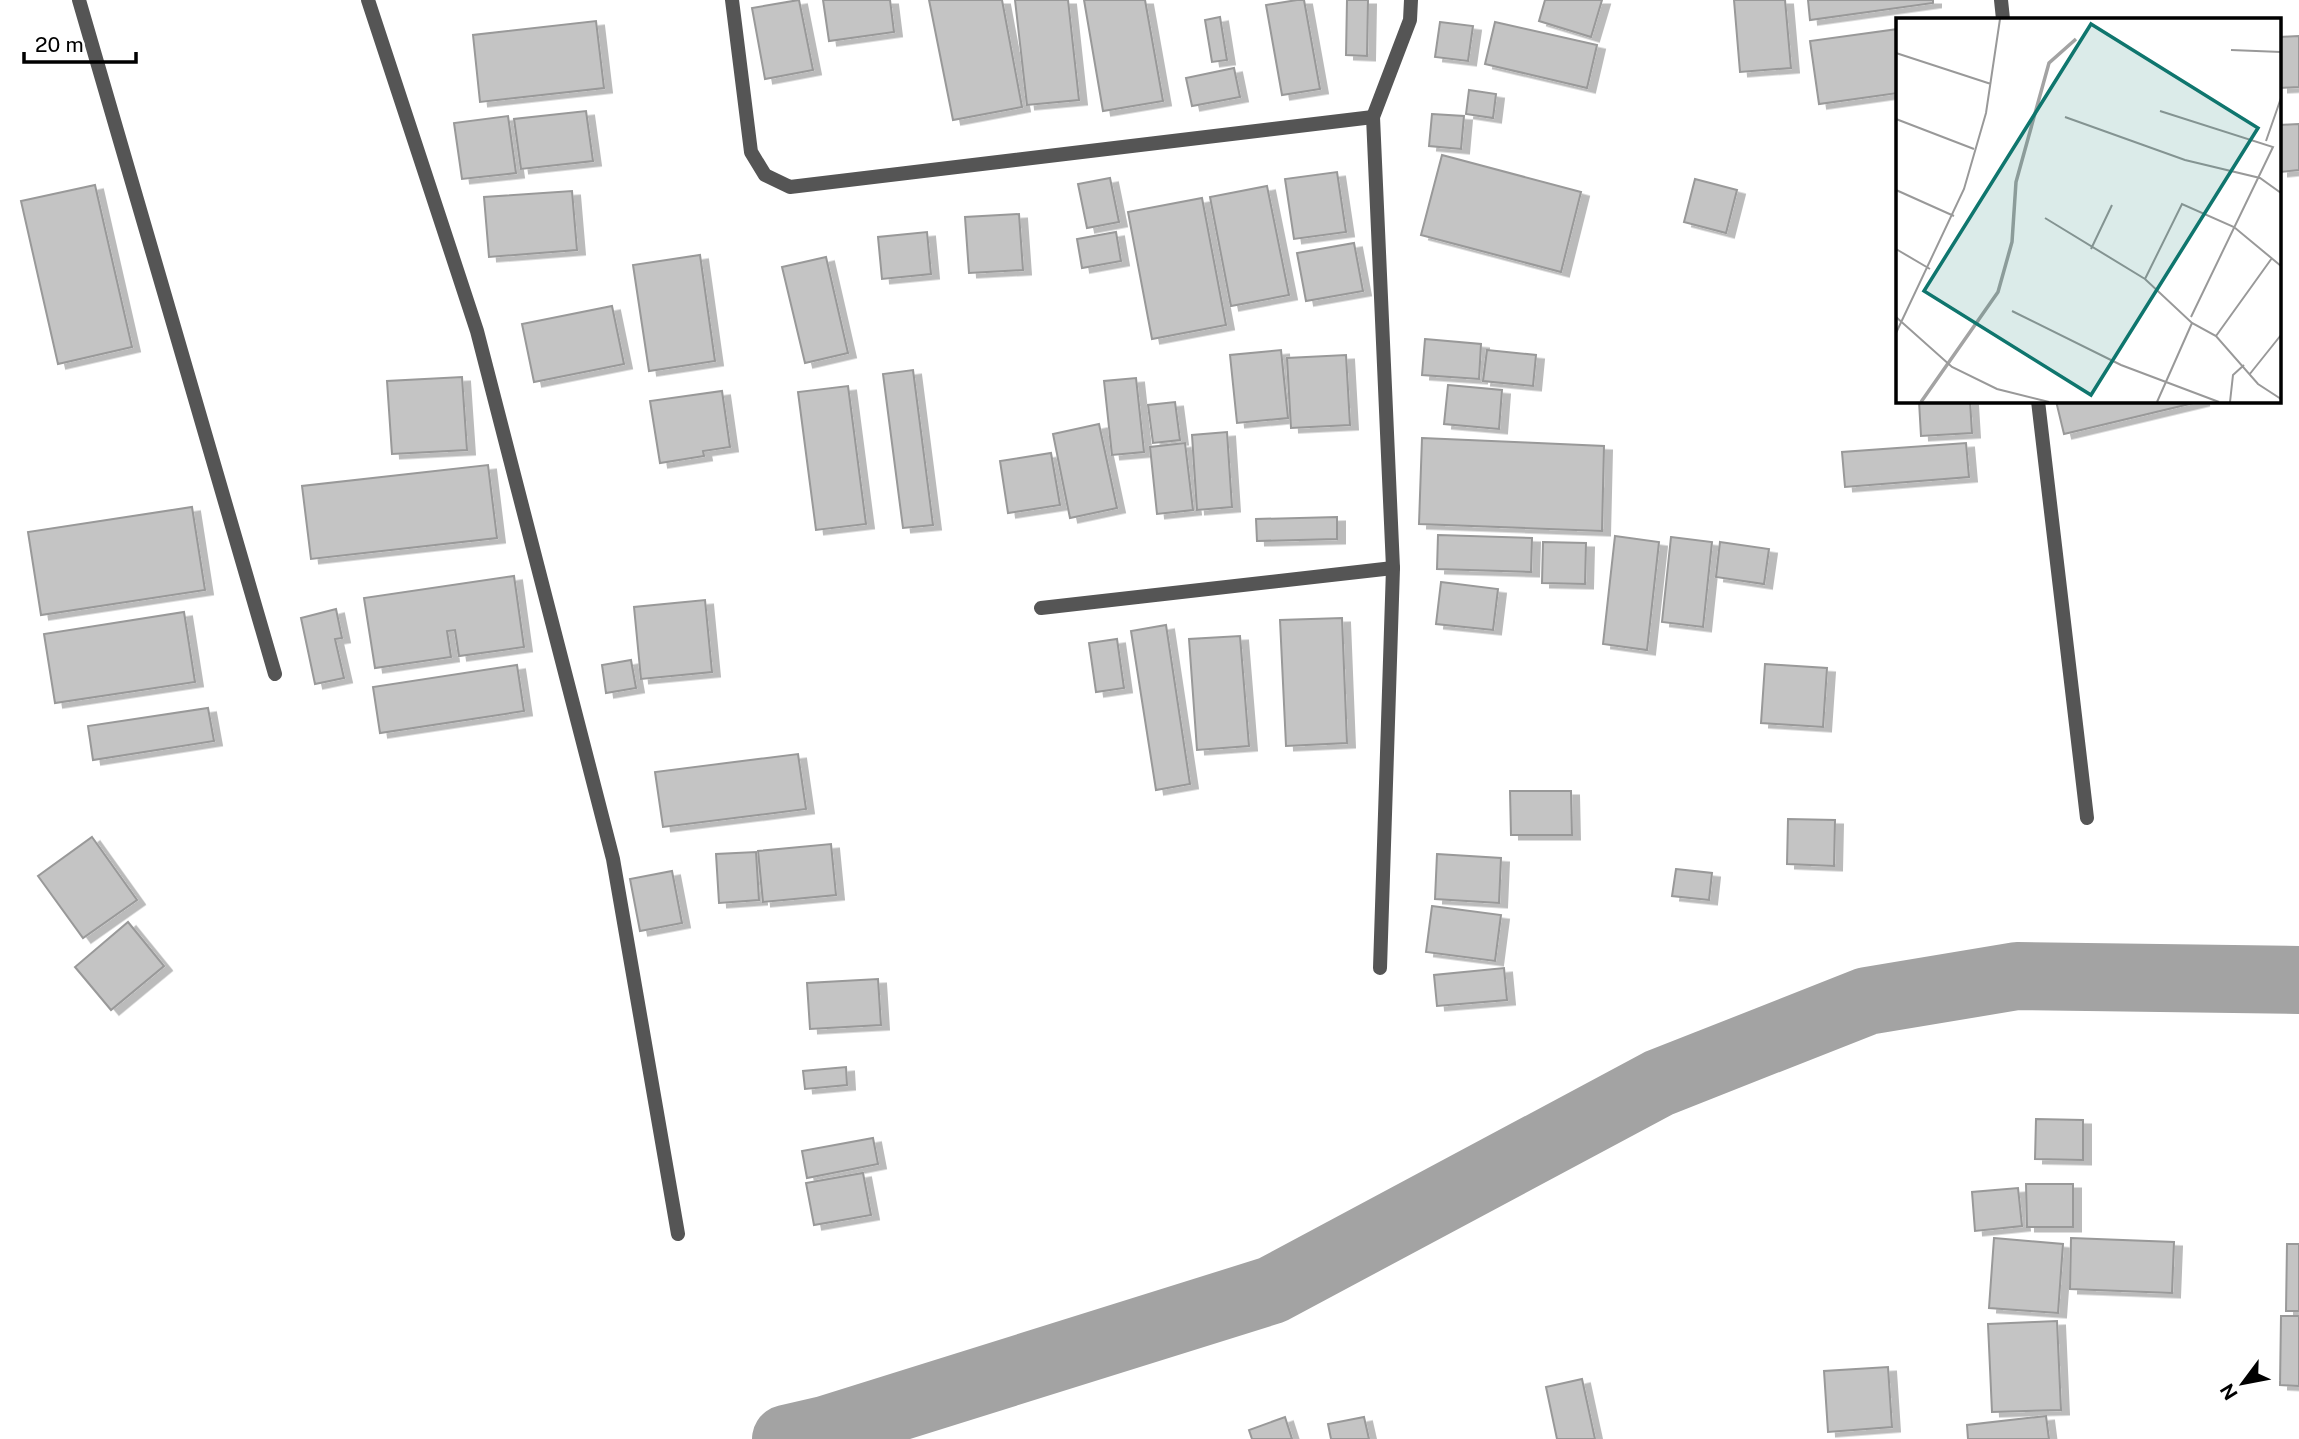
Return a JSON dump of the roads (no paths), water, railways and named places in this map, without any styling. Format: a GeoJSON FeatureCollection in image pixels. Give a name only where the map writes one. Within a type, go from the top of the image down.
{"type":"FeatureCollection","features":[{"type":"Feature","properties":{"kind":"street"},"geometry":{"type":"LineString","coordinates":[[79,0],[275,674]]}},
{"type":"Feature","properties":{"kind":"street"},"geometry":{"type":"LineString","coordinates":[[368,0],[477,331],[613,859],[678,1234]]}},
{"type":"Feature","properties":{"kind":"street"},"geometry":{"type":"LineString","coordinates":[[732,0],[751,152],[765,175],[790,187],[1373,117]]}},
{"type":"Feature","properties":{"kind":"street"},"geometry":{"type":"LineString","coordinates":[[1380,968],[1394,568],[1373,117],[1410,20],[1411,0]]}},
{"type":"Feature","properties":{"kind":"street"},"geometry":{"type":"LineString","coordinates":[[2001,0],[2003,18]]}},
{"type":"Feature","properties":{"kind":"street"},"geometry":{"type":"LineString","coordinates":[[2038,402],[2087,818]]}},
{"type":"Feature","properties":{"kind":"street"},"geometry":{"type":"LineString","coordinates":[[1041,608],[1394,568]]}},
{"type":"Feature","properties":{"kind":"waterway"},"geometry":{"type":"LineString","coordinates":[[786,1439],[825,1430],[1272,1290],[1659,1083],[1867,1001],[2017,976],[2299,980]]}}]}
